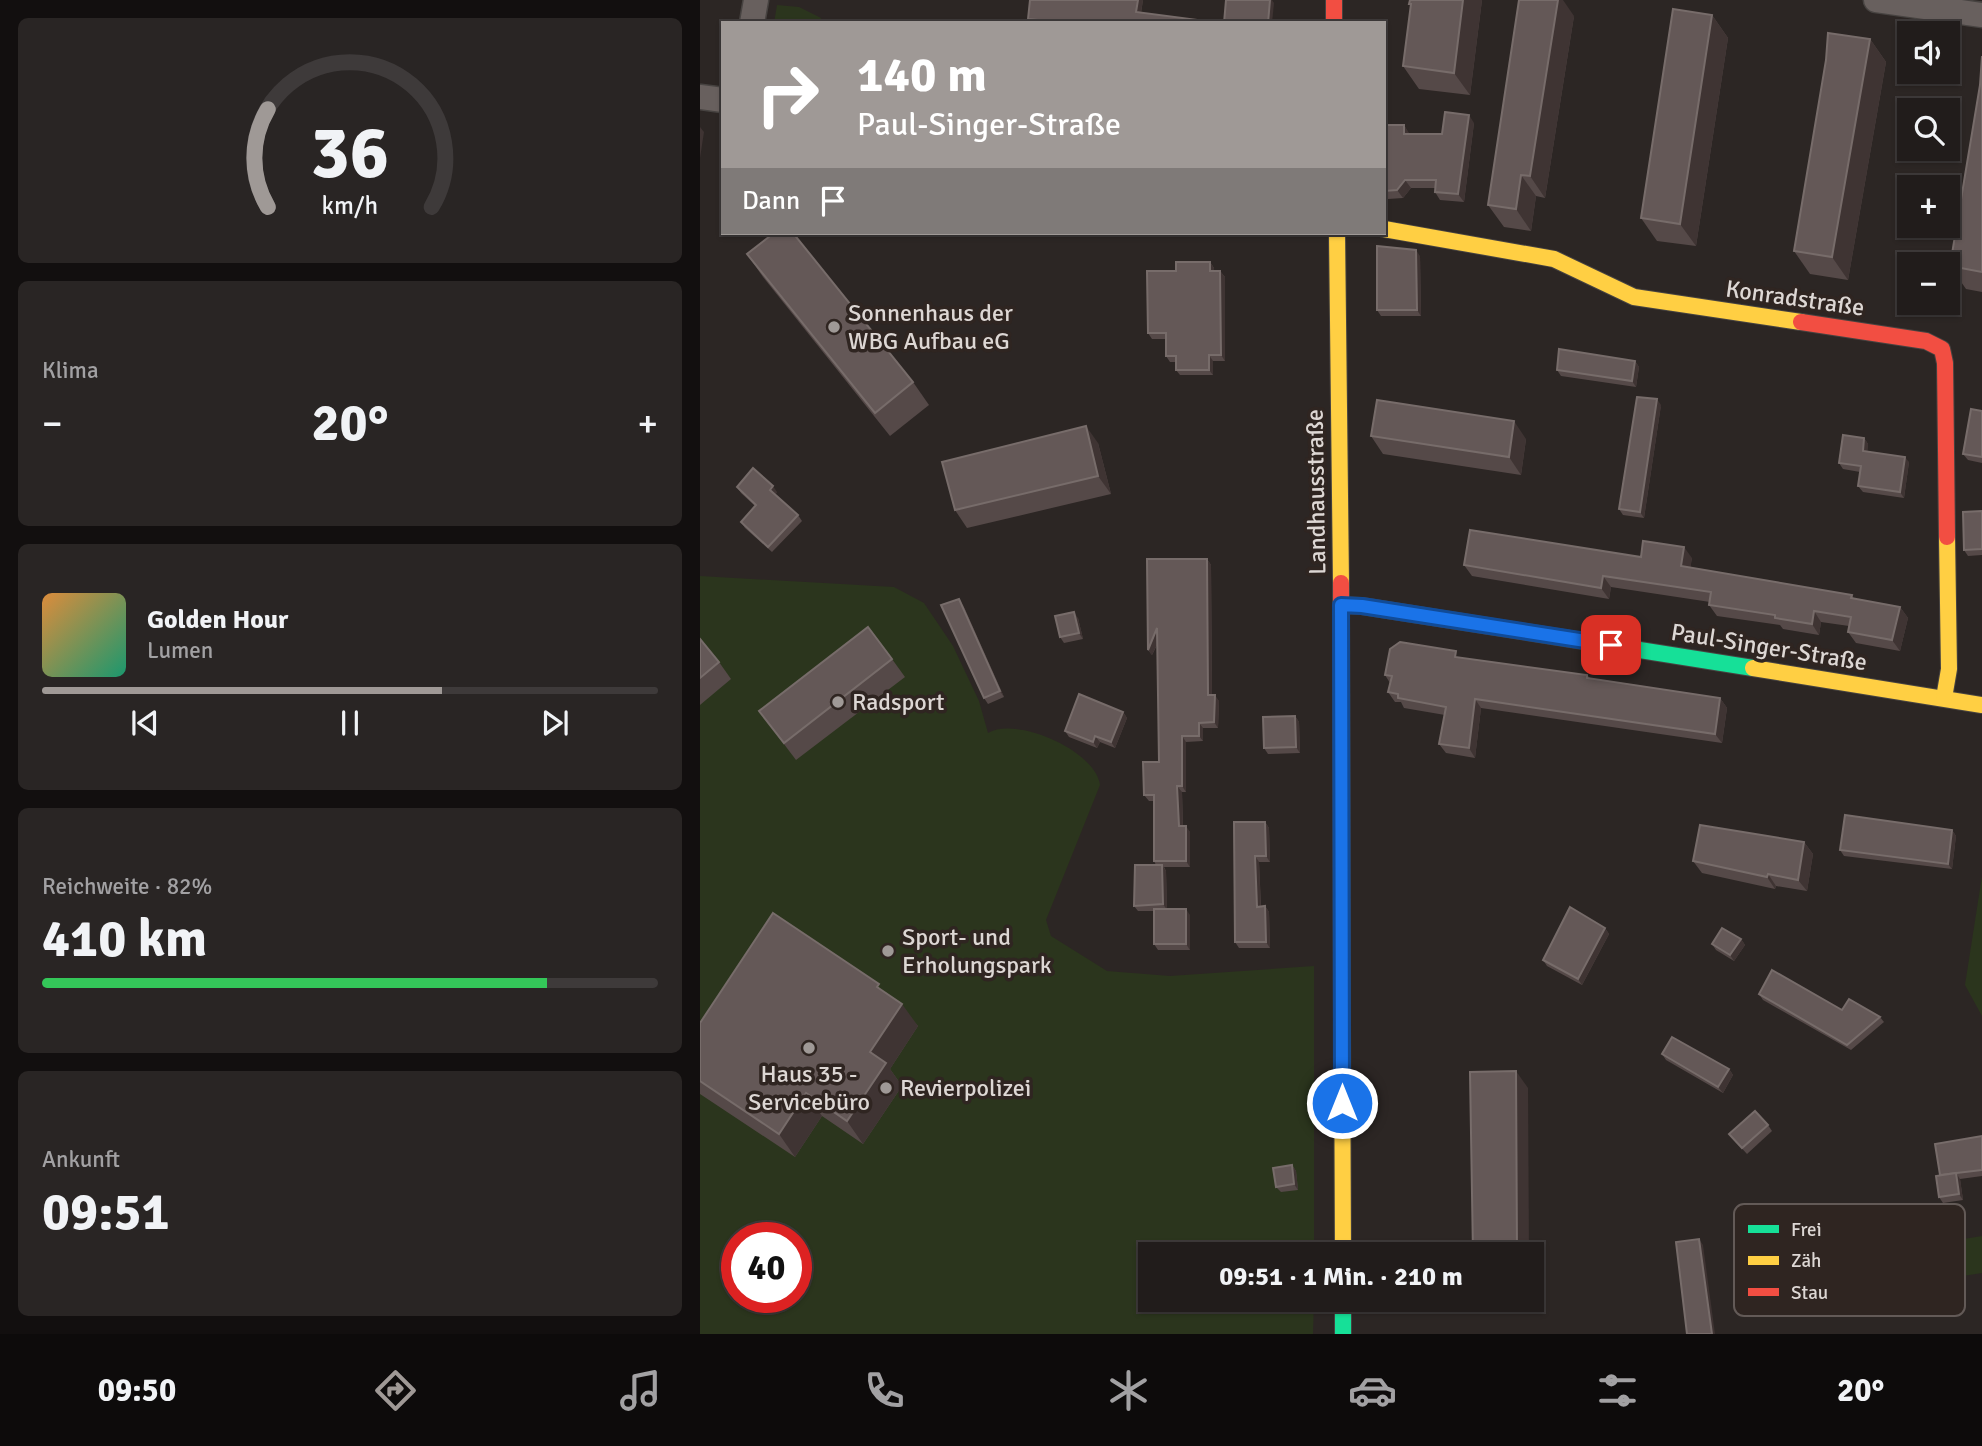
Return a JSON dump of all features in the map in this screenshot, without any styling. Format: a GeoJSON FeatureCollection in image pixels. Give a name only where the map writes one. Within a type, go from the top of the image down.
{"type":"FeatureCollection","features":[{"type":"Feature","properties":{"kind":"street"},"geometry":{"type":"LineString","coordinates":[[752,21],[756,0]]}},
{"type":"Feature","properties":{"kind":"street"},"geometry":{"type":"LineString","coordinates":[[1334,0],[1334,21]]}},
{"type":"Feature","properties":{"kind":"street"},"geometry":{"type":"LineString","coordinates":[[1876,0],[1982,15]]}},
{"type":"Feature","properties":{"kind":"street"},"geometry":{"type":"LineString","coordinates":[[700,97],[721,100]]}},
{"type":"Feature","properties":{"kind":"street","name":"Konradstraße"},"geometry":{"type":"LineString","coordinates":[[1386,229],[1554,259],[1634,297],[1926,341],[1942,349],[1945,363],[1948,494],[1949,669],[1944,698]]}},
{"type":"Feature","properties":{"kind":"street","name":"Landhausstraße"},"geometry":{"type":"LineString","coordinates":[[1336,235],[1341,605],[1343,1242]]}},
{"type":"Feature","properties":{"kind":"street","name":"Paul-Singer-Straße"},"geometry":{"type":"LineString","coordinates":[[1341,605],[1362,606],[1982,705]]}},
{"type":"Feature","properties":{"kind":"street"},"geometry":{"type":"LineString","coordinates":[[1343,1312],[1343,1334]]}},
{"type":"Feature","properties":{"kind":"green space"},"geometry":{"type":"Polygon","coordinates":[[[777,5],[799,7],[821,18],[820,21],[774,21],[777,5]]]}},
{"type":"Feature","properties":{"kind":"green space","name":"Sport- und Erholungspark"},"geometry":{"type":"Polygon","coordinates":[[[700,576],[894,587],[924,603],[953,646],[979,701],[988,733],[1001,729],[1017,729],[1035,733],[1070,749],[1085,760],[1095,772],[1100,785],[1046,920],[1051,936],[1107,971],[1170,976],[1314,966],[1314,1242],[1138,1242],[1138,1312],[1314,1312],[1313,1334],[700,1334],[700,576]]]}},
{"type":"Feature","properties":{"kind":"green space"},"geometry":{"type":"Polygon","coordinates":[[[1982,876],[1982,1016],[1965,985],[1982,876]]]}},
{"type":"Feature","properties":{"kind":"green space"},"geometry":{"type":"Polygon","coordinates":[[[1982,1236],[1982,1273],[1965,1276],[1965,1239],[1982,1236]]]}},
{"type":"Feature","properties":{"kind":"building"},"geometry":{"type":"Polygon","coordinates":[[[1030,0],[1138,0],[1136,12],[1198,20],[1048,21],[1028,19],[1030,0]]]}},
{"type":"Feature","properties":{"kind":"building"},"geometry":{"type":"Polygon","coordinates":[[[1226,0],[1270,0],[1268,21],[1224,21],[1226,0]]]}},
{"type":"Feature","properties":{"kind":"building"},"geometry":{"type":"Polygon","coordinates":[[[1410,0],[1463,0],[1454,73],[1403,66],[1410,0]]]}},
{"type":"Feature","properties":{"kind":"building"},"geometry":{"type":"Polygon","coordinates":[[[1519,0],[1558,0],[1530,176],[1521,175],[1516,209],[1488,205],[1519,0]]]}},
{"type":"Feature","properties":{"kind":"building"},"geometry":{"type":"Polygon","coordinates":[[[1673,9],[1712,15],[1680,224],[1641,218],[1673,9]]]}},
{"type":"Feature","properties":{"kind":"building"},"geometry":{"type":"Polygon","coordinates":[[[1828,33],[1870,39],[1832,257],[1794,251],[1826,60],[1828,33]]]}},
{"type":"Feature","properties":{"kind":"building"},"geometry":{"type":"Polygon","coordinates":[[[1982,56],[1982,272],[1960,268],[1960,252],[1952,252],[1955,238],[1960,238],[1960,206],[1980,85],[1982,56]]]}},
{"type":"Feature","properties":{"kind":"building"},"geometry":{"type":"Polygon","coordinates":[[[1445,112],[1469,115],[1458,194],[1435,192],[1436,180],[1405,180],[1397,190],[1386,191],[1386,125],[1404,125],[1404,134],[1442,134],[1445,112]]]}},
{"type":"Feature","properties":{"kind":"building","name":"Sonnenhaus der WBG Aufbau eG"},"geometry":{"type":"Polygon","coordinates":[[[771,235],[795,235],[913,382],[875,413],[747,254],[771,235]]]}},
{"type":"Feature","properties":{"kind":"building"},"geometry":{"type":"Polygon","coordinates":[[[1377,246],[1416,250],[1417,310],[1377,310],[1377,246]]]}},
{"type":"Feature","properties":{"kind":"building"},"geometry":{"type":"Polygon","coordinates":[[[1176,262],[1210,262],[1210,271],[1220,271],[1221,355],[1209,355],[1209,370],[1176,370],[1176,356],[1166,356],[1166,333],[1148,333],[1147,271],[1176,271],[1176,262]]]}},
{"type":"Feature","properties":{"kind":"building"},"geometry":{"type":"Polygon","coordinates":[[[1559,349],[1635,361],[1632,381],[1557,370],[1559,349]]]}},
{"type":"Feature","properties":{"kind":"building"},"geometry":{"type":"Polygon","coordinates":[[[1637,397],[1657,399],[1640,512],[1619,509],[1637,397]]]}},
{"type":"Feature","properties":{"kind":"building"},"geometry":{"type":"Polygon","coordinates":[[[1377,400],[1514,421],[1509,457],[1371,436],[1377,400]]]}},
{"type":"Feature","properties":{"kind":"building"},"geometry":{"type":"Polygon","coordinates":[[[1971,409],[1982,411],[1982,457],[1963,454],[1971,409]]]}},
{"type":"Feature","properties":{"kind":"building"},"geometry":{"type":"Polygon","coordinates":[[[1086,426],[1098,476],[955,510],[942,462],[1086,426]]]}},
{"type":"Feature","properties":{"kind":"building"},"geometry":{"type":"Polygon","coordinates":[[[1843,435],[1864,438],[1863,451],[1905,457],[1900,492],[1858,486],[1861,466],[1839,463],[1843,435]]]}},
{"type":"Feature","properties":{"kind":"building"},"geometry":{"type":"Polygon","coordinates":[[[753,468],[773,486],[770,490],[798,515],[768,547],[741,522],[756,505],[737,487],[753,468]]]}},
{"type":"Feature","properties":{"kind":"building"},"geometry":{"type":"Polygon","coordinates":[[[1982,511],[1982,549],[1964,550],[1963,512],[1982,511]]]}},
{"type":"Feature","properties":{"kind":"building"},"geometry":{"type":"Polygon","coordinates":[[[1470,530],[1641,557],[1643,541],[1684,547],[1681,566],[1852,595],[1851,598],[1900,607],[1892,640],[1848,632],[1851,617],[1814,611],[1812,624],[1775,618],[1775,615],[1709,605],[1711,592],[1603,576],[1601,588],[1464,565],[1470,530]]]}},
{"type":"Feature","properties":{"kind":"building"},"geometry":{"type":"Polygon","coordinates":[[[1147,559],[1207,559],[1208,695],[1215,695],[1214,722],[1199,723],[1199,736],[1182,736],[1182,786],[1177,786],[1179,826],[1186,826],[1186,861],[1154,861],[1154,795],[1144,795],[1143,762],[1159,762],[1157,628],[1148,650],[1147,559]]]}},
{"type":"Feature","properties":{"kind":"building"},"geometry":{"type":"Polygon","coordinates":[[[959,599],[1000,691],[984,698],[941,605],[959,599]]]}},
{"type":"Feature","properties":{"kind":"building"},"geometry":{"type":"Polygon","coordinates":[[[1074,612],[1079,633],[1060,637],[1055,616],[1074,612]]]}},
{"type":"Feature","properties":{"kind":"building"},"geometry":{"type":"Polygon","coordinates":[[[868,627],[892,659],[784,743],[759,711],[868,627]]]}},
{"type":"Feature","properties":{"kind":"building"},"geometry":{"type":"Polygon","coordinates":[[[700,639],[719,662],[700,678],[700,639]]]}},
{"type":"Feature","properties":{"kind":"building"},"geometry":{"type":"Polygon","coordinates":[[[1400,642],[1456,651],[1455,657],[1587,675],[1587,678],[1720,698],[1715,734],[1475,699],[1469,748],[1439,744],[1446,707],[1398,698],[1398,694],[1388,692],[1392,676],[1385,675],[1390,649],[1400,642]]]}},
{"type":"Feature","properties":{"kind":"building"},"geometry":{"type":"Polygon","coordinates":[[[1079,694],[1123,712],[1111,742],[1095,736],[1093,742],[1065,731],[1079,694]]]}},
{"type":"Feature","properties":{"kind":"building"},"geometry":{"type":"Polygon","coordinates":[[[1295,716],[1296,747],[1264,748],[1263,717],[1295,716]]]}},
{"type":"Feature","properties":{"kind":"building"},"geometry":{"type":"Polygon","coordinates":[[[1845,815],[1952,830],[1948,864],[1840,850],[1845,815]]]}},
{"type":"Feature","properties":{"kind":"building"},"geometry":{"type":"Polygon","coordinates":[[[1234,822],[1265,822],[1266,856],[1255,856],[1257,907],[1265,906],[1266,942],[1235,942],[1234,822]]]}},
{"type":"Feature","properties":{"kind":"building"},"geometry":{"type":"Polygon","coordinates":[[[1700,825],[1804,842],[1798,880],[1768,874],[1767,877],[1693,861],[1700,825]]]}},
{"type":"Feature","properties":{"kind":"building"},"geometry":{"type":"Polygon","coordinates":[[[1135,865],[1162,865],[1163,904],[1134,906],[1135,865]]]}},
{"type":"Feature","properties":{"kind":"building"},"geometry":{"type":"Polygon","coordinates":[[[1570,907],[1605,928],[1578,979],[1543,960],[1570,907]]]}},
{"type":"Feature","properties":{"kind":"building"},"geometry":{"type":"Polygon","coordinates":[[[1154,909],[1186,909],[1186,944],[1154,944],[1154,909]]]}},
{"type":"Feature","properties":{"kind":"building","name":"Haus 35 - Servicebüro"},"geometry":{"type":"Polygon","coordinates":[[[773,913],[879,984],[877,987],[902,1004],[870,1052],[886,1063],[847,1121],[806,1093],[779,1134],[700,1081],[700,1023],[773,913]]]}},
{"type":"Feature","properties":{"kind":"building"},"geometry":{"type":"Polygon","coordinates":[[[1722,928],[1741,939],[1730,955],[1712,944],[1722,928]]]}},
{"type":"Feature","properties":{"kind":"building"},"geometry":{"type":"Polygon","coordinates":[[[1772,970],[1842,1010],[1849,999],[1880,1017],[1847,1045],[1759,994],[1772,970]]]}},
{"type":"Feature","properties":{"kind":"building"},"geometry":{"type":"Polygon","coordinates":[[[1672,1037],[1729,1069],[1718,1087],[1662,1054],[1672,1037]]]}},
{"type":"Feature","properties":{"kind":"building"},"geometry":{"type":"Polygon","coordinates":[[[1516,1071],[1517,1242],[1473,1242],[1470,1072],[1516,1071]]]}},
{"type":"Feature","properties":{"kind":"building"},"geometry":{"type":"Polygon","coordinates":[[[1755,1111],[1768,1125],[1742,1148],[1729,1134],[1755,1111]]]}},
{"type":"Feature","properties":{"kind":"building"},"geometry":{"type":"Polygon","coordinates":[[[1982,1136],[1982,1170],[1940,1175],[1935,1144],[1982,1136]]]}},
{"type":"Feature","properties":{"kind":"building"},"geometry":{"type":"Polygon","coordinates":[[[1292,1165],[1294,1184],[1276,1187],[1273,1168],[1292,1165]]]}},
{"type":"Feature","properties":{"kind":"building"},"geometry":{"type":"Polygon","coordinates":[[[1956,1173],[1959,1194],[1939,1197],[1936,1176],[1956,1173]]]}},
{"type":"Feature","properties":{"kind":"building"},"geometry":{"type":"Polygon","coordinates":[[[1699,1239],[1712,1334],[1687,1334],[1676,1242],[1699,1239]]]}},
{"type":"Feature","properties":{"kind":"traffic: fast"},"geometry":{"type":"LineString","coordinates":[[1341,605],[1362,606],[1753,668]]}},
{"type":"Feature","properties":{"kind":"traffic: fast"},"geometry":{"type":"LineString","coordinates":[[1343,1312],[1343,1334]]}},
{"type":"Feature","properties":{"kind":"traffic: slow"},"geometry":{"type":"LineString","coordinates":[[1386,229],[1554,259],[1634,297],[1801,322]]}},
{"type":"Feature","properties":{"kind":"traffic: slow"},"geometry":{"type":"LineString","coordinates":[[1337,235],[1341,583]]}},
{"type":"Feature","properties":{"kind":"traffic: slow"},"geometry":{"type":"LineString","coordinates":[[1944,698],[1949,669],[1947,537]]}},
{"type":"Feature","properties":{"kind":"traffic: slow"},"geometry":{"type":"LineString","coordinates":[[1753,668],[1982,705]]}},
{"type":"Feature","properties":{"kind":"traffic: slow"},"geometry":{"type":"LineString","coordinates":[[1342,1022],[1343,1242]]}},
{"type":"Feature","properties":{"kind":"traffic: jam"},"geometry":{"type":"LineString","coordinates":[[1334,0],[1334,21]]}},
{"type":"Feature","properties":{"kind":"traffic: jam"},"geometry":{"type":"LineString","coordinates":[[1801,322],[1926,341],[1942,349],[1945,363],[1947,537]]}},
{"type":"Feature","properties":{"kind":"traffic: jam"},"geometry":{"type":"LineString","coordinates":[[1341,583],[1342,1022]]}},
{"type":"Feature","properties":{"kind":"place","name":"Sonnenhaus der WBG Aufbau eG"},"geometry":{"type":"Point","coordinates":[834,327]}},
{"type":"Feature","properties":{"kind":"place","name":"Radsport"},"geometry":{"type":"Point","coordinates":[838,702]}},
{"type":"Feature","properties":{"kind":"place","name":"Sport- und Erholungspark"},"geometry":{"type":"Point","coordinates":[888,951]}},
{"type":"Feature","properties":{"kind":"place","name":"Haus 35 - Servicebüro"},"geometry":{"type":"Point","coordinates":[809,1048]}},
{"type":"Feature","properties":{"kind":"place","name":"Revierpolizei"},"geometry":{"type":"Point","coordinates":[886,1088]}},
{"type":"Feature","properties":{"kind":"route"},"geometry":{"type":"LineString","coordinates":[[1342,1103],[1341,605],[1611,645]]}}]}
